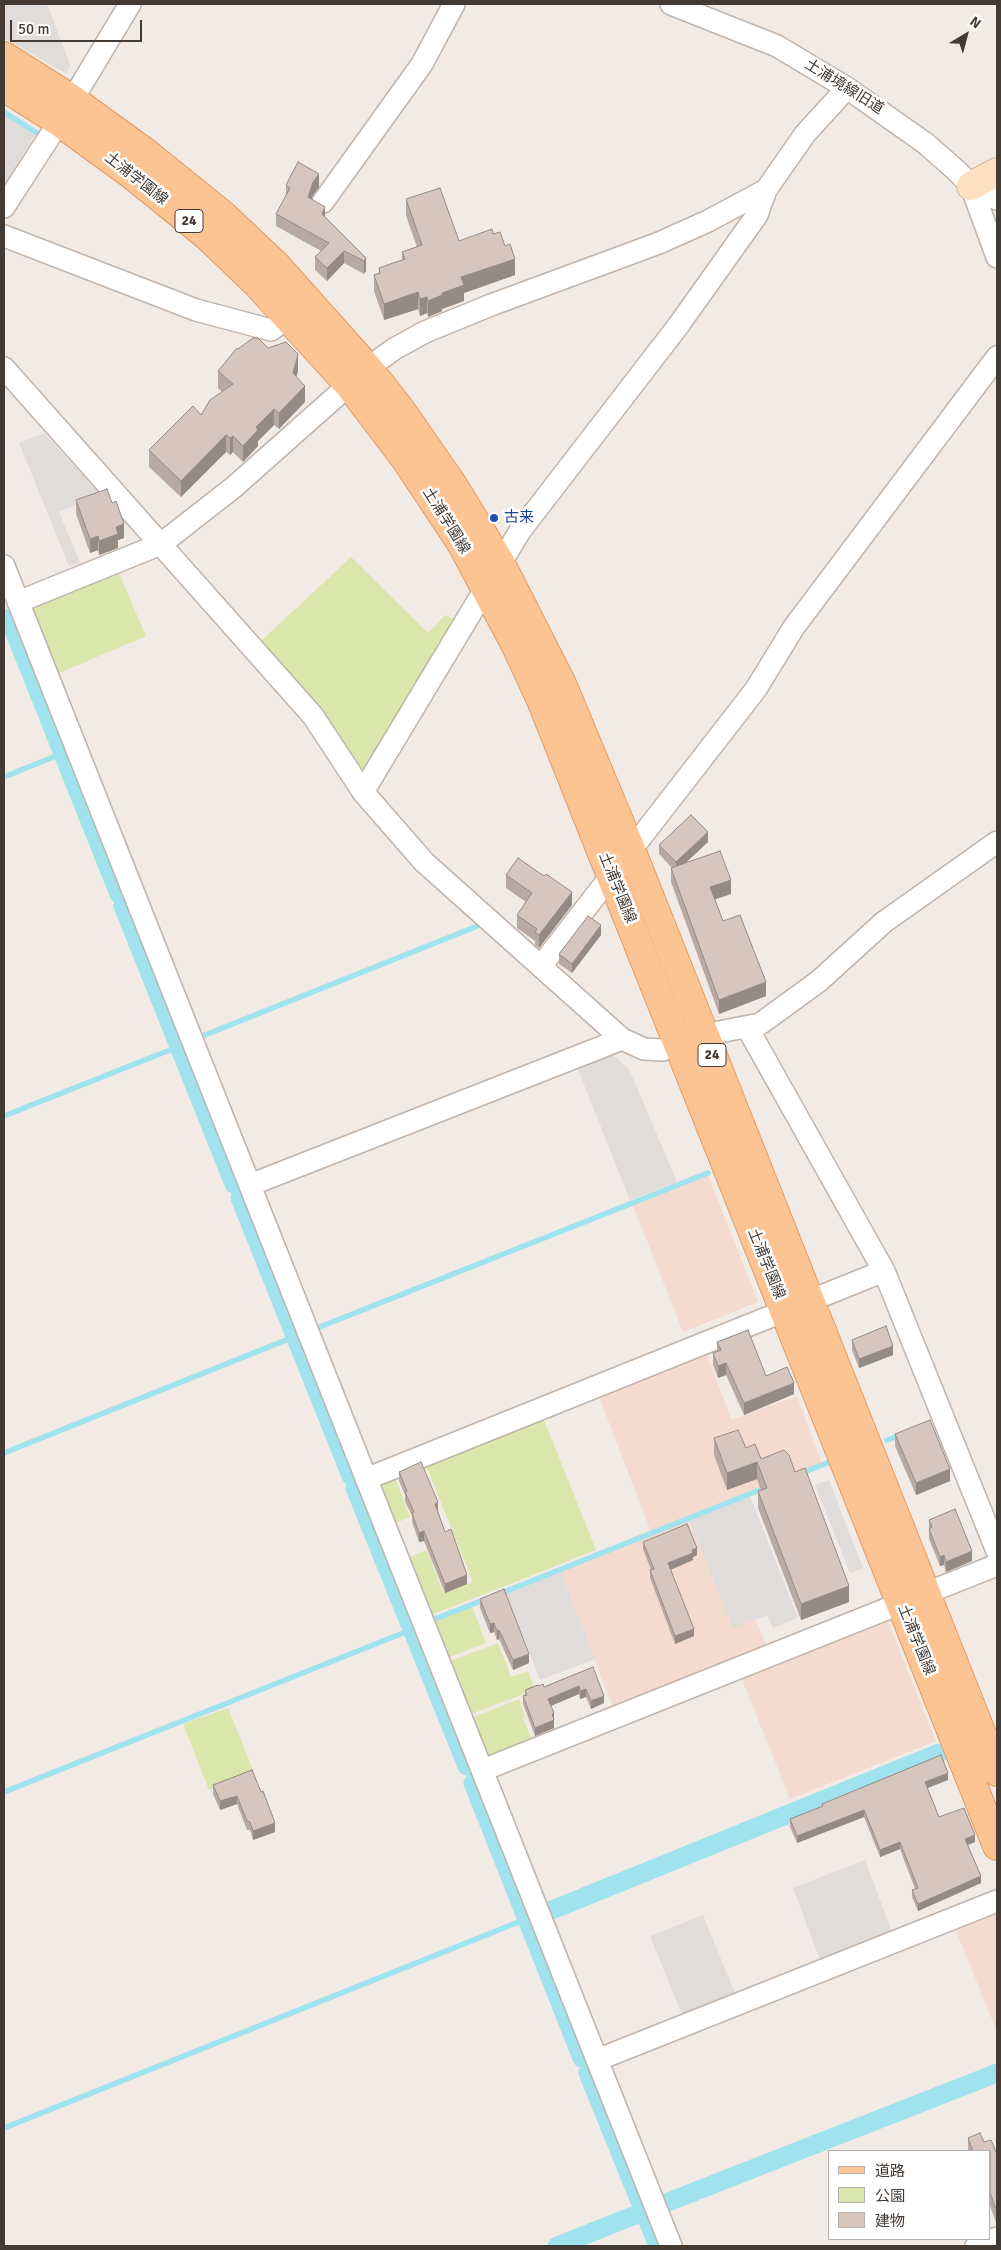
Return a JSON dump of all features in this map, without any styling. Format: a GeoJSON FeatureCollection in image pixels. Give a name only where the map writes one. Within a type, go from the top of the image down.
{"type":"FeatureCollection","features":[{"type":"Feature","properties":{"kind":"main road","name":"土浦学園線"},"geometry":{"type":"LineString","coordinates":[[4,56],[72,99],[178,178],[251,240],[322,315],[435,500],[485,588],[541,700],[612,876],[692,1040]]}},
{"type":"Feature","properties":{"kind":"main road","name":"土浦学園線"},"geometry":{"type":"LineString","coordinates":[[4,87],[59,122],[132,175],[207,236],[289,317],[401,410],[453,485],[500,562],[562,684],[632,852],[692,1040],[797,1307],[901,1602],[997,1846]]}},
{"type":"Feature","properties":{"kind":"main road","name":"土浦学園線"},"geometry":{"type":"LineString","coordinates":[[797,1307],[926,1593],[997,1772]]}},
{"type":"Feature","properties":{"kind":"street"},"geometry":{"type":"LineString","coordinates":[[4,207],[59,122],[130,4]]}},
{"type":"Feature","properties":{"kind":"street"},"geometry":{"type":"LineString","coordinates":[[322,202],[422,64],[454,4]]}},
{"type":"Feature","properties":{"kind":"street","name":"土浦境線旧道"},"geometry":{"type":"LineString","coordinates":[[671,4],[717,11],[848,88],[886,113],[925,143],[958,172],[970,186]]}},
{"type":"Feature","properties":{"kind":"street"},"geometry":{"type":"LineString","coordinates":[[363,792],[520,531],[684,318],[757,215],[766,190],[805,134],[848,88]]}},
{"type":"Feature","properties":{"kind":"street"},"geometry":{"type":"LineString","coordinates":[[970,186],[997,172]]}},
{"type":"Feature","properties":{"kind":"street"},"geometry":{"type":"LineString","coordinates":[[970,186],[997,199]]}},
{"type":"Feature","properties":{"kind":"street"},"geometry":{"type":"LineString","coordinates":[[970,186],[997,257]]}},
{"type":"Feature","properties":{"kind":"street"},"geometry":{"type":"LineString","coordinates":[[18,602],[161,544],[234,486],[359,376],[394,349],[424,332],[490,305],[659,243],[708,221],[766,190]]}},
{"type":"Feature","properties":{"kind":"street"},"geometry":{"type":"LineString","coordinates":[[4,236],[196,310],[270,330],[289,317]]}},
{"type":"Feature","properties":{"kind":"street"},"geometry":{"type":"LineString","coordinates":[[541,966],[632,852],[756,689],[794,627],[997,357]]}},
{"type":"Feature","properties":{"kind":"street"},"geometry":{"type":"LineString","coordinates":[[4,368],[314,716],[363,792],[424,862],[622,1039],[644,1049],[663,1050],[692,1040],[760,1024],[819,981],[884,922],[997,842]]}},
{"type":"Feature","properties":{"kind":"street"},"geometry":{"type":"LineString","coordinates":[[4,566],[671,2246]]}},
{"type":"Feature","properties":{"kind":"street"},"geometry":{"type":"LineString","coordinates":[[747,1027],[884,1271],[997,1551]]}},
{"type":"Feature","properties":{"kind":"street"},"geometry":{"type":"LineString","coordinates":[[250,1185],[622,1039]]}},
{"type":"Feature","properties":{"kind":"street"},"geometry":{"type":"LineString","coordinates":[[366,1478],[884,1271]]}},
{"type":"Feature","properties":{"kind":"street"},"geometry":{"type":"LineString","coordinates":[[483,1770],[901,1602],[997,1566]]}},
{"type":"Feature","properties":{"kind":"street"},"geometry":{"type":"LineString","coordinates":[[597,2060],[997,1901]]}},
{"type":"Feature","properties":{"kind":"street"},"geometry":{"type":"LineString","coordinates":[[976,2246],[997,2238]]}},
{"type":"Feature","properties":{"kind":"shaded area"},"geometry":{"type":"Polygon","coordinates":[[[4,4],[47,4],[70,64],[67,74],[4,38],[4,4]]]}},
{"type":"Feature","properties":{"kind":"shaded area"},"geometry":{"type":"Polygon","coordinates":[[[4,114],[35,135],[4,185],[4,114]]]}},
{"type":"Feature","properties":{"kind":"shaded area"},"geometry":{"type":"Polygon","coordinates":[[[44,433],[101,495],[59,512],[80,563],[69,566],[19,443],[44,433]]]}},
{"type":"Feature","properties":{"kind":"shaded area"},"geometry":{"type":"Polygon","coordinates":[[[611,1054],[629,1069],[677,1182],[630,1200],[577,1067],[611,1054]]]}},
{"type":"Feature","properties":{"kind":"shaded area"},"geometry":{"type":"Polygon","coordinates":[[[708,1175],[758,1302],[683,1332],[632,1203],[708,1175]]]}},
{"type":"Feature","properties":{"kind":"shaded area"},"geometry":{"type":"Polygon","coordinates":[[[706,1353],[732,1420],[797,1396],[822,1464],[651,1532],[598,1394],[706,1353]]]}},
{"type":"Feature","properties":{"kind":"shaded area"},"geometry":{"type":"Polygon","coordinates":[[[829,1480],[863,1568],[850,1573],[815,1485],[829,1480]]]}},
{"type":"Feature","properties":{"kind":"shaded area"},"geometry":{"type":"Polygon","coordinates":[[[750,1496],[798,1618],[773,1628],[767,1615],[733,1628],[689,1520],[750,1496]]]}},
{"type":"Feature","properties":{"kind":"shaded area"},"geometry":{"type":"Polygon","coordinates":[[[689,1520],[733,1627],[755,1619],[767,1647],[613,1707],[560,1570],[689,1520]]]}},
{"type":"Feature","properties":{"kind":"shaded area"},"geometry":{"type":"Polygon","coordinates":[[[560,1570],[595,1659],[540,1680],[505,1591],[560,1570]]]}},
{"type":"Feature","properties":{"kind":"shaded area"},"geometry":{"type":"Polygon","coordinates":[[[887,1619],[936,1741],[790,1799],[741,1677],[887,1619]]]}},
{"type":"Feature","properties":{"kind":"shaded area"},"geometry":{"type":"Polygon","coordinates":[[[865,1860],[892,1932],[820,1960],[793,1888],[865,1860]]]}},
{"type":"Feature","properties":{"kind":"shaded area"},"geometry":{"type":"Polygon","coordinates":[[[997,1912],[997,2032],[955,1928],[997,1912]]]}},
{"type":"Feature","properties":{"kind":"shaded area"},"geometry":{"type":"Polygon","coordinates":[[[703,1915],[736,1996],[683,2017],[650,1936],[703,1915]]]}},
{"type":"Feature","properties":{"kind":"green space"},"geometry":{"type":"Polygon","coordinates":[[[351,557],[428,633],[445,615],[455,620],[363,772],[259,643],[351,557]]]}},
{"type":"Feature","properties":{"kind":"green space"},"geometry":{"type":"Polygon","coordinates":[[[117,569],[146,636],[57,674],[29,607],[117,569]]]}},
{"type":"Feature","properties":{"kind":"green space"},"geometry":{"type":"Polygon","coordinates":[[[542,1415],[596,1550],[431,1615],[409,1557],[427,1550],[443,1593],[473,1582],[427,1468],[396,1480],[410,1517],[396,1523],[378,1479],[542,1415]]]}},
{"type":"Feature","properties":{"kind":"green space"},"geometry":{"type":"Polygon","coordinates":[[[472,1606],[486,1643],[449,1657],[435,1620],[472,1606]]]}},
{"type":"Feature","properties":{"kind":"green space"},"geometry":{"type":"Polygon","coordinates":[[[498,1643],[511,1677],[528,1671],[535,1690],[471,1714],[450,1661],[498,1643]]]}},
{"type":"Feature","properties":{"kind":"green space"},"geometry":{"type":"Polygon","coordinates":[[[519,1699],[525,1717],[523,1718],[533,1743],[487,1760],[471,1718],[519,1699]]]}},
{"type":"Feature","properties":{"kind":"green space"},"geometry":{"type":"Polygon","coordinates":[[[228,1708],[254,1772],[209,1790],[183,1724],[228,1708]]]}},
{"type":"Feature","properties":{"kind":"building"},"geometry":{"type":"Polygon","coordinates":[[[298,162],[319,174],[313,182],[308,197],[325,207],[322,214],[366,258],[364,261],[344,251],[327,268],[315,257],[329,243],[276,214],[290,188],[286,185],[298,162]]]}},
{"type":"Feature","properties":{"kind":"building"},"geometry":{"type":"Polygon","coordinates":[[[440,188],[459,241],[492,229],[493,234],[500,232],[505,246],[510,244],[515,259],[461,277],[464,285],[442,293],[442,295],[428,301],[427,297],[420,299],[418,292],[384,304],[374,275],[380,273],[379,268],[405,259],[402,252],[422,245],[406,199],[440,188]]]}},
{"type":"Feature","properties":{"kind":"building"},"geometry":{"type":"Polygon","coordinates":[[[253,338],[258,338],[268,348],[286,342],[298,354],[293,373],[305,386],[279,413],[274,409],[256,427],[258,430],[243,446],[233,436],[230,438],[226,435],[181,481],[149,450],[193,406],[201,415],[210,400],[233,384],[218,371],[237,348],[253,338]]]}},
{"type":"Feature","properties":{"kind":"building"},"geometry":{"type":"Polygon","coordinates":[[[107,489],[112,503],[116,501],[124,524],[116,527],[118,534],[99,541],[98,536],[90,539],[76,500],[107,489]]]}},
{"type":"Feature","properties":{"kind":"building"},"geometry":{"type":"Polygon","coordinates":[[[691,815],[708,832],[676,862],[659,845],[691,815]]]}},
{"type":"Feature","properties":{"kind":"building"},"geometry":{"type":"Polygon","coordinates":[[[720,851],[731,880],[710,887],[723,921],[740,915],[766,982],[719,1000],[671,868],[720,851]]]}},
{"type":"Feature","properties":{"kind":"building"},"geometry":{"type":"Polygon","coordinates":[[[518,858],[572,892],[539,935],[535,932],[537,929],[517,915],[532,893],[506,875],[518,858]]]}},
{"type":"Feature","properties":{"kind":"building"},"geometry":{"type":"Polygon","coordinates":[[[588,916],[601,925],[572,964],[559,954],[588,916]]]}},
{"type":"Feature","properties":{"kind":"building"},"geometry":{"type":"Polygon","coordinates":[[[886,1326],[893,1346],[859,1359],[852,1340],[886,1326]]]}},
{"type":"Feature","properties":{"kind":"building"},"geometry":{"type":"Polygon","coordinates":[[[748,1330],[766,1376],[787,1367],[794,1383],[744,1403],[726,1363],[718,1366],[713,1353],[721,1350],[717,1342],[748,1330]]]}},
{"type":"Feature","properties":{"kind":"building"},"geometry":{"type":"Polygon","coordinates":[[[930,1420],[950,1469],[916,1483],[895,1434],[930,1420]]]}},
{"type":"Feature","properties":{"kind":"building"},"geometry":{"type":"Polygon","coordinates":[[[738,1430],[746,1448],[755,1444],[761,1459],[784,1450],[789,1455],[795,1472],[805,1468],[849,1586],[801,1604],[758,1491],[767,1488],[757,1462],[727,1473],[714,1438],[738,1430]]]}},
{"type":"Feature","properties":{"kind":"building"},"geometry":{"type":"Polygon","coordinates":[[[421,1462],[438,1502],[435,1504],[445,1532],[451,1529],[467,1575],[445,1584],[424,1531],[419,1533],[412,1513],[414,1512],[399,1472],[421,1462]]]}},
{"type":"Feature","properties":{"kind":"building"},"geometry":{"type":"Polygon","coordinates":[[[955,1509],[972,1551],[946,1562],[944,1555],[940,1557],[929,1529],[932,1527],[929,1520],[955,1509]]]}},
{"type":"Feature","properties":{"kind":"building"},"geometry":{"type":"Polygon","coordinates":[[[687,1524],[697,1548],[692,1550],[693,1553],[668,1563],[694,1629],[675,1636],[650,1570],[654,1569],[643,1542],[687,1524]]]}},
{"type":"Feature","properties":{"kind":"building"},"geometry":{"type":"Polygon","coordinates":[[[504,1589],[529,1654],[513,1660],[499,1630],[497,1631],[494,1623],[490,1624],[480,1599],[504,1589]]]}},
{"type":"Feature","properties":{"kind":"building"},"geometry":{"type":"Polygon","coordinates":[[[593,1667],[604,1696],[591,1701],[586,1689],[580,1691],[579,1686],[548,1699],[554,1713],[552,1714],[554,1720],[535,1728],[523,1696],[527,1695],[525,1690],[543,1684],[544,1687],[593,1667]]]}},
{"type":"Feature","properties":{"kind":"building"},"geometry":{"type":"Polygon","coordinates":[[[941,1755],[948,1773],[925,1782],[939,1817],[964,1808],[975,1835],[965,1839],[981,1876],[918,1904],[912,1890],[918,1888],[900,1842],[880,1850],[864,1810],[797,1836],[790,1819],[941,1755]]]}},
{"type":"Feature","properties":{"kind":"building"},"geometry":{"type":"Polygon","coordinates":[[[252,1770],[261,1792],[263,1791],[275,1823],[253,1831],[237,1796],[220,1801],[213,1785],[252,1770]]]}},
{"type":"Feature","properties":{"kind":"building"},"geometry":{"type":"Polygon","coordinates":[[[980,2133],[984,2142],[991,2140],[997,2154],[997,2212],[991,2196],[991,2150],[973,2150],[968,2138],[980,2133]]]}},
{"type":"Feature","properties":{"kind":"waterway"},"geometry":{"type":"LineString","coordinates":[[4,112],[40,135],[38,139]]}},
{"type":"Feature","properties":{"kind":"waterway"},"geometry":{"type":"LineString","coordinates":[[9,618],[119,894]]}},
{"type":"Feature","properties":{"kind":"waterway"},"geometry":{"type":"LineString","coordinates":[[4,777],[63,753]]}},
{"type":"Feature","properties":{"kind":"waterway"},"geometry":{"type":"LineString","coordinates":[[123,906],[234,1184]]}},
{"type":"Feature","properties":{"kind":"waterway"},"geometry":{"type":"LineString","coordinates":[[200,1037],[480,925]]}},
{"type":"Feature","properties":{"kind":"waterway"},"geometry":{"type":"LineString","coordinates":[[4,1116],[180,1046]]}},
{"type":"Feature","properties":{"kind":"waterway"},"geometry":{"type":"LineString","coordinates":[[317,1328],[708,1173]]}},
{"type":"Feature","properties":{"kind":"waterway"},"geometry":{"type":"LineString","coordinates":[[240,1198],[351,1476]]}},
{"type":"Feature","properties":{"kind":"waterway"},"geometry":{"type":"LineString","coordinates":[[4,1453],[296,1336]]}},
{"type":"Feature","properties":{"kind":"waterway"},"geometry":{"type":"LineString","coordinates":[[887,1440],[901,1435]]}},
{"type":"Feature","properties":{"kind":"waterway"},"geometry":{"type":"LineString","coordinates":[[799,1474],[827,1463]]}},
{"type":"Feature","properties":{"kind":"waterway"},"geometry":{"type":"LineString","coordinates":[[499,1594],[767,1487]]}},
{"type":"Feature","properties":{"kind":"waterway"},"geometry":{"type":"LineString","coordinates":[[355,1488],[467,1766]]}},
{"type":"Feature","properties":{"kind":"waterway"},"geometry":{"type":"LineString","coordinates":[[432,1620],[486,1599]]}},
{"type":"Feature","properties":{"kind":"waterway"},"geometry":{"type":"LineString","coordinates":[[4,1792],[413,1629]]}},
{"type":"Feature","properties":{"kind":"waterway"},"geometry":{"type":"LineString","coordinates":[[552,1910],[939,1753]]}},
{"type":"Feature","properties":{"kind":"waterway"},"geometry":{"type":"LineString","coordinates":[[473,1783],[582,2058]]}},
{"type":"Feature","properties":{"kind":"waterway"},"geometry":{"type":"LineString","coordinates":[[4,2128],[526,1919]]}},
{"type":"Feature","properties":{"kind":"waterway"},"geometry":{"type":"LineString","coordinates":[[588,2073],[658,2246]]}},
{"type":"Feature","properties":{"kind":"waterway"},"geometry":{"type":"LineString","coordinates":[[663,2204],[997,2073]]}},
{"type":"Feature","properties":{"kind":"waterway"},"geometry":{"type":"LineString","coordinates":[[557,2246],[643,2212]]}},
{"type":"Feature","properties":{"kind":"place","name":"古来"},"geometry":{"type":"Point","coordinates":[494,518]}}]}
